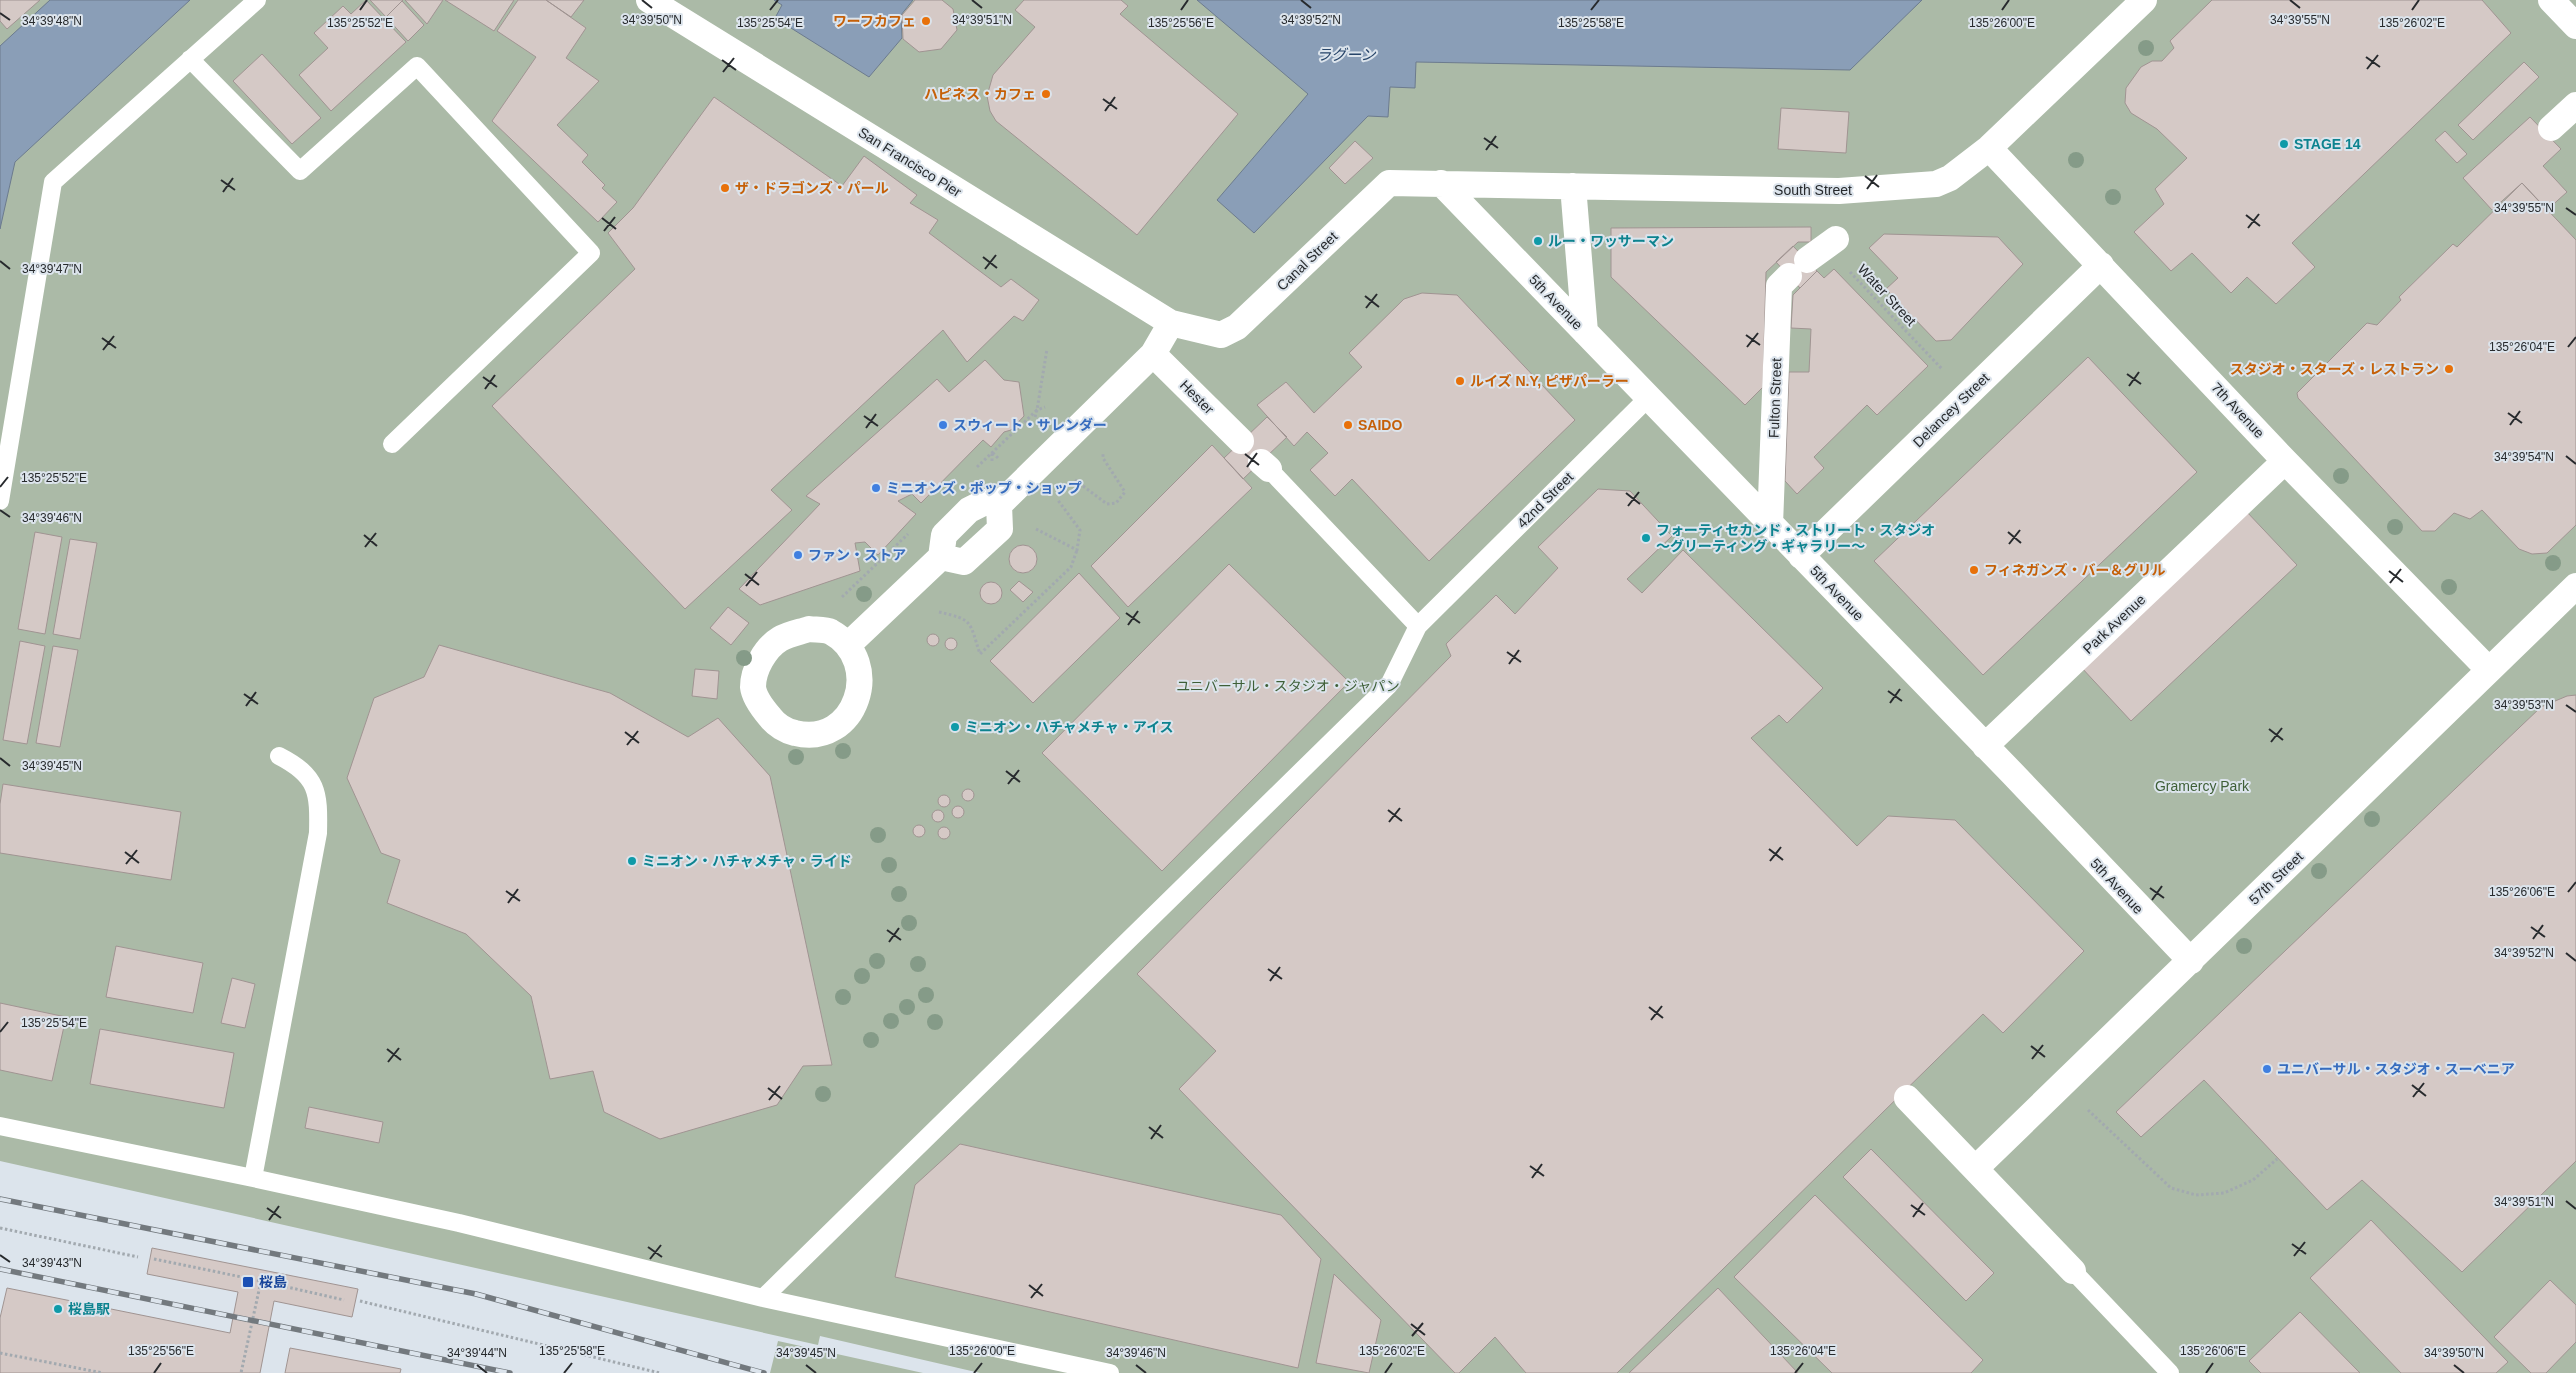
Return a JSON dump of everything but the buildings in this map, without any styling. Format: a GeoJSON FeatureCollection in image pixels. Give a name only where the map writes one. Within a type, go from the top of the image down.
{"type":"FeatureCollection","features":[{"type":"Feature","properties":{"kind":"street","name":"San Francisco Pier"},"geometry":{"type":"LineString","coordinates":[[649,0],[1171,323]]}},
{"type":"Feature","properties":{"kind":"street","name":"South Street"},"geometry":{"type":"LineString","coordinates":[[1441,183],[1839,191],[1926,186],[1950,178],[1989,148],[2144,0]]}},
{"type":"Feature","properties":{"kind":"street"},"geometry":{"type":"LineString","coordinates":[[2551,0],[2576,26]]}},
{"type":"Feature","properties":{"kind":"street"},"geometry":{"type":"LineString","coordinates":[[2551,128],[2576,105]]}},
{"type":"Feature","properties":{"kind":"street","name":"7th Avenue"},"geometry":{"type":"LineString","coordinates":[[1989,148],[2286,461],[2489,670]]}},
{"type":"Feature","properties":{"kind":"street","name":"Canal Street"},"geometry":{"type":"LineString","coordinates":[[1171,323],[1221,335],[1237,327],[1389,183],[1441,183]]}},
{"type":"Feature","properties":{"kind":"street","name":"5th Avenue"},"geometry":{"type":"LineString","coordinates":[[1441,183],[1986,746],[2191,961]]}},
{"type":"Feature","properties":{"kind":"street"},"geometry":{"type":"LineString","coordinates":[[1573,186],[1585,332]]}},
{"type":"Feature","properties":{"kind":"street","name":"Fulton Street"},"geometry":{"type":"LineString","coordinates":[[1770,524],[1779,286],[1798,268],[1836,239]]}},
{"type":"Feature","properties":{"kind":"street","name":"Delancey Street"},"geometry":{"type":"LineString","coordinates":[[1801,556],[2101,265]]}},
{"type":"Feature","properties":{"kind":"street"},"geometry":{"type":"LineString","coordinates":[[941,557],[964,562],[1043,462],[1153,354],[1171,323]]}},
{"type":"Feature","properties":{"kind":"street","name":"Hester"},"geometry":{"type":"LineString","coordinates":[[1153,354],[1242,441]]}},
{"type":"Feature","properties":{"kind":"street","name":"Park Avenue"},"geometry":{"type":"LineString","coordinates":[[1986,746],[2286,461]]}},
{"type":"Feature","properties":{"kind":"street"},"geometry":{"type":"LineString","coordinates":[[848,645],[941,557],[944,535],[969,510],[985,502],[999,517]]}},
{"type":"Feature","properties":{"kind":"street","name":"57th Street"},"geometry":{"type":"LineString","coordinates":[[1975,1169],[2063,1086],[2576,586]]}},
{"type":"Feature","properties":{"kind":"street"},"geometry":{"type":"LineString","coordinates":[[809,629],[830,631],[848,645],[859,665],[859,694],[852,710],[839,725],[822,732],[804,735],[786,731],[771,719],[753,689],[756,670],[765,654],[780,639],[809,629]]}},
{"type":"Feature","properties":{"kind":"street"},"geometry":{"type":"LineString","coordinates":[[1906,1098],[2073,1271]]}},
{"type":"Feature","properties":{"kind":"lane"},"geometry":{"type":"LineString","coordinates":[[0,500],[53,182],[257,0]]}},
{"type":"Feature","properties":{"kind":"lane"},"geometry":{"type":"LineString","coordinates":[[190,59],[300,171],[417,66],[591,253],[392,444]]}},
{"type":"Feature","properties":{"kind":"lane","name":"42nd Street"},"geometry":{"type":"LineString","coordinates":[[763,1298],[1390,685],[1418,626],[1648,398]]}},
{"type":"Feature","properties":{"kind":"lane"},"geometry":{"type":"LineString","coordinates":[[1265,466],[1418,626]]}},
{"type":"Feature","properties":{"kind":"lane"},"geometry":{"type":"LineString","coordinates":[[253,1178],[318,833],[318,802],[314,786],[300,766],[279,756]]}},
{"type":"Feature","properties":{"kind":"lane"},"geometry":{"type":"LineString","coordinates":[[0,1126],[459,1223],[763,1298],[1110,1373]]}},
{"type":"Feature","properties":{"kind":"lane"},"geometry":{"type":"LineString","coordinates":[[2073,1271],[2170,1373]]}},
{"type":"Feature","properties":{"kind":"path","name":"Water Street"},"geometry":{"type":"LineString","coordinates":[[1836,239],[1839,261],[1967,395]]}},
{"type":"Feature","properties":{"kind":"path"},"geometry":{"type":"LineString","coordinates":[[939,612],[965,618],[970,622],[980,654],[1071,567],[1080,530],[1043,483],[1043,462],[1061,470],[1107,504],[1116,503],[1125,492],[1103,458],[1100,435],[1105,418],[1104,404]]}},
{"type":"Feature","properties":{"kind":"path"},"geometry":{"type":"LineString","coordinates":[[999,517],[1030,526],[1076,550]]}},
{"type":"Feature","properties":{"kind":"path"},"geometry":{"type":"LineString","coordinates":[[2063,1086],[2172,1188],[2196,1195],[2224,1192],[2253,1180],[2277,1159]]}},
{"type":"Feature","properties":{"kind":"path"},"geometry":{"type":"LineString","coordinates":[[0,1228],[138,1257]]}},
{"type":"Feature","properties":{"kind":"path"},"geometry":{"type":"LineString","coordinates":[[154,1259],[344,1300]]}},
{"type":"Feature","properties":{"kind":"path"},"geometry":{"type":"LineString","coordinates":[[242,1373],[261,1281]]}},
{"type":"Feature","properties":{"kind":"path"},"geometry":{"type":"LineString","coordinates":[[360,1301],[660,1373]]}},
{"type":"Feature","properties":{"kind":"path"},"geometry":{"type":"LineString","coordinates":[[0,1352],[103,1373]]}},
{"type":"Feature","properties":{"kind":"green space","name":"ユニバーサル・スタジオ・ジャパン"},"geometry":{"type":"Polygon","coordinates":[[[0,0],[2576,0],[2576,1373],[980,1373],[820,1336],[818,1345],[0,1161],[0,0]]]}},
{"type":"Feature","properties":{"kind":"green space"},"geometry":{"type":"Polygon","coordinates":[[[778,1341],[923,1373],[770,1373],[778,1341]]]}},
{"type":"Feature","properties":{"kind":"water"},"geometry":{"type":"Polygon","coordinates":[[[50,0],[190,0],[15,162],[0,229],[0,46],[50,0]]]}},
{"type":"Feature","properties":{"kind":"water"},"geometry":{"type":"Polygon","coordinates":[[[774,0],[913,0],[901,15],[902,38],[869,77],[775,18],[782,5],[774,0]]]}},
{"type":"Feature","properties":{"kind":"water","name":"ラグーン"},"geometry":{"type":"Polygon","coordinates":[[[1197,0],[1922,0],[1850,70],[1416,62],[1415,88],[1390,87],[1388,117],[1368,116],[1254,233],[1217,200],[1308,94],[1197,0]]]}},
{"type":"Feature","properties":{"kind":"railway"},"geometry":{"type":"LineString","coordinates":[[0,1199],[476,1294],[764,1373]]}},
{"type":"Feature","properties":{"kind":"railway"},"geometry":{"type":"LineString","coordinates":[[0,1269],[510,1373]]}},
{"type":"Feature","properties":{"kind":"place","name":"ワーフカフェ"},"geometry":{"type":"Point","coordinates":[926,21]}},
{"type":"Feature","properties":{"kind":"place","name":"ハピネス・カフェ"},"geometry":{"type":"Point","coordinates":[1046,94]}},
{"type":"Feature","properties":{"kind":"place","name":"STAGE 14"},"geometry":{"type":"Point","coordinates":[2284,144]}},
{"type":"Feature","properties":{"kind":"place","name":"ザ・ドラゴンズ・パール"},"geometry":{"type":"Point","coordinates":[725,188]}},
{"type":"Feature","properties":{"kind":"place","name":"ルー・ワッサーマン"},"geometry":{"type":"Point","coordinates":[1538,241]}},
{"type":"Feature","properties":{"kind":"place","name":"スタジオ・スターズ・レストラン"},"geometry":{"type":"Point","coordinates":[2449,369]}},
{"type":"Feature","properties":{"kind":"place","name":"ルイズ N.Y, ピザパーラー"},"geometry":{"type":"Point","coordinates":[1460,381]}},
{"type":"Feature","properties":{"kind":"place","name":"スウィート・サレンダー"},"geometry":{"type":"Point","coordinates":[943,425]}},
{"type":"Feature","properties":{"kind":"place","name":"SAIDO"},"geometry":{"type":"Point","coordinates":[1348,425]}},
{"type":"Feature","properties":{"kind":"place","name":"ミニオンズ・ポップ・ショップ"},"geometry":{"type":"Point","coordinates":[876,488]}},
{"type":"Feature","properties":{"kind":"place","name":"フォーティセカンド・ストリート・スタジオ ～グリーティング・ギャラリー～"},"geometry":{"type":"Point","coordinates":[1646,538]}},
{"type":"Feature","properties":{"kind":"place","name":"ファン・ストア"},"geometry":{"type":"Point","coordinates":[798,555]}},
{"type":"Feature","properties":{"kind":"place","name":"フィネガンズ・バー＆グリル"},"geometry":{"type":"Point","coordinates":[1974,570]}},
{"type":"Feature","properties":{"kind":"place","name":"ミニオン・ハチャメチャ・アイス"},"geometry":{"type":"Point","coordinates":[955,727]}},
{"type":"Feature","properties":{"kind":"place","name":"ミニオン・ハチャメチャ・ライド"},"geometry":{"type":"Point","coordinates":[632,861]}},
{"type":"Feature","properties":{"kind":"place","name":"ユニバーサル・スタジオ・スーベニア"},"geometry":{"type":"Point","coordinates":[2267,1069]}},
{"type":"Feature","properties":{"kind":"place","name":"桜島"},"geometry":{"type":"Point","coordinates":[248,1282]}},
{"type":"Feature","properties":{"kind":"place","name":"桜島駅"},"geometry":{"type":"Point","coordinates":[58,1309]}},
{"type":"Feature","properties":{"kind":"park label","name":"Gramercy Park"},"geometry":{"type":"Point","coordinates":[2202,786]}}]}
